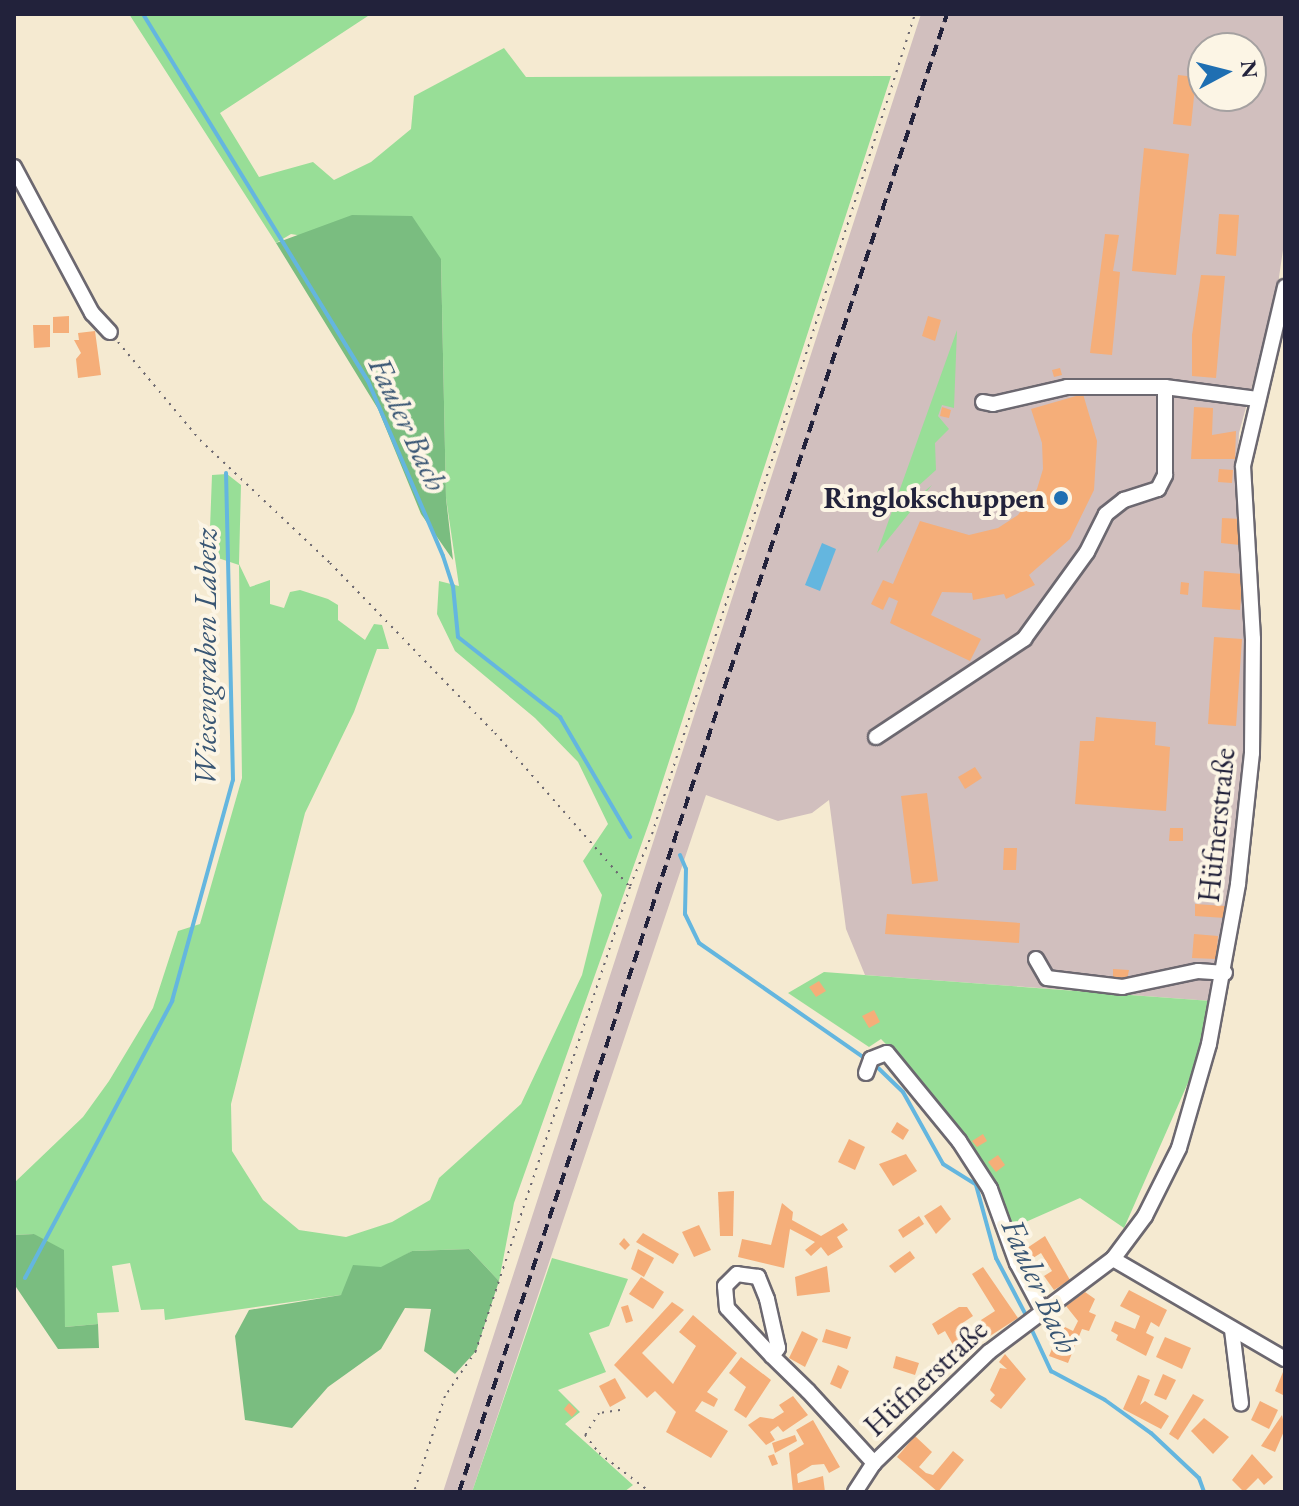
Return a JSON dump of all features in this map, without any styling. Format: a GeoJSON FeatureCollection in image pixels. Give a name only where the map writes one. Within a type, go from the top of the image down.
{"type":"FeatureCollection","features":[{"type":"Feature","properties":{"kind":"street"},"geometry":{"type":"LineString","coordinates":[[14,167],[92,313],[110,332]]}},
{"type":"Feature","properties":{"kind":"street","name":"Hüfnerstraße"},"geometry":{"type":"LineString","coordinates":[[855,1492],[874,1463],[1016,1331],[1113,1259],[1145,1216],[1179,1148],[1225,973],[1252,753],[1253,608],[1243,466],[1285,287]]}},
{"type":"Feature","properties":{"kind":"street"},"geometry":{"type":"LineString","coordinates":[[983,402],[993,404],[1067,387],[1165,387],[1257,399]]}},
{"type":"Feature","properties":{"kind":"street"},"geometry":{"type":"LineString","coordinates":[[876,737],[1024,639],[1087,552],[1106,514],[1124,500],[1158,489],[1165,475],[1165,387]]}},
{"type":"Feature","properties":{"kind":"street"},"geometry":{"type":"LineString","coordinates":[[1036,959],[1047,978],[1122,987],[1198,971],[1225,973]]}},
{"type":"Feature","properties":{"kind":"street"},"geometry":{"type":"LineString","coordinates":[[866,1073],[871,1059],[887,1053],[942,1118],[990,1189],[1017,1263],[1040,1314]]}},
{"type":"Feature","properties":{"kind":"street"},"geometry":{"type":"LineString","coordinates":[[1113,1259],[1285,1359]]}},
{"type":"Feature","properties":{"kind":"street"},"geometry":{"type":"LineString","coordinates":[[772,1356],[778,1348],[758,1277],[737,1274],[725,1286],[727,1308],[772,1356],[874,1463]]}},
{"type":"Feature","properties":{"kind":"street"},"geometry":{"type":"LineString","coordinates":[[1232,1330],[1241,1403]]}},
{"type":"Feature","properties":{"kind":"path"},"geometry":{"type":"LineString","coordinates":[[414,1492],[445,1396],[476,1351],[630,887],[652,834],[915,14]]}},
{"type":"Feature","properties":{"kind":"path"},"geometry":{"type":"LineString","coordinates":[[110,332],[200,440],[330,563],[495,733],[630,887]]}},
{"type":"Feature","properties":{"kind":"path"},"geometry":{"type":"LineString","coordinates":[[620,1410],[599,1413],[585,1428],[585,1435],[599,1453],[650,1492]]}},
{"type":"Feature","properties":{"kind":"shaded area"},"geometry":{"type":"Polygon","coordinates":[[[921,14],[1285,14],[1285,236],[1276,298],[1239,433],[1236,498],[1244,577],[1245,729],[1228,918],[1211,1001],[865,975],[846,929],[829,800],[812,813],[778,821],[706,795],[472,1492],[443,1492],[921,14]]]}},
{"type":"Feature","properties":{"kind":"green space"},"geometry":{"type":"Polygon","coordinates":[[[129,14],[371,14],[220,113],[259,177],[313,162],[334,180],[371,162],[411,129],[414,96],[504,48],[526,77],[891,76],[650,820],[514,1203],[499,1281],[469,1249],[412,1251],[341,1295],[165,1320],[164,1309],[141,1310],[130,1263],[112,1266],[119,1312],[97,1313],[98,1324],[65,1327],[62,1292],[34,1234],[14,1235],[14,1183],[83,1117],[109,1081],[153,1008],[178,931],[200,924],[242,778],[239,565],[209,555],[212,475],[227,474],[241,485],[239,564],[250,587],[270,580],[270,604],[284,608],[290,592],[300,590],[328,599],[338,605],[338,620],[365,640],[374,624],[382,625],[389,649],[377,649],[354,712],[305,813],[231,1104],[232,1151],[263,1200],[299,1230],[346,1237],[392,1222],[430,1200],[439,1178],[521,1104],[582,975],[602,895],[583,861],[608,824],[578,762],[535,718],[455,651],[437,614],[439,581],[459,586],[446,498],[441,259],[291,234],[276,243],[129,14]]]}},
{"type":"Feature","properties":{"kind":"green space"},"geometry":{"type":"Polygon","coordinates":[[[352,215],[412,216],[441,259],[446,498],[453,560],[421,514],[378,409],[276,243],[352,215]]]}},
{"type":"Feature","properties":{"kind":"green space"},"geometry":{"type":"Polygon","coordinates":[[[957,330],[954,408],[942,405],[938,416],[949,429],[935,443],[936,470],[896,506],[901,511],[932,485],[877,553],[957,330]]]}},
{"type":"Feature","properties":{"kind":"green space"},"geometry":{"type":"Polygon","coordinates":[[[824,972],[1211,1001],[1198,1060],[1124,1228],[1080,1198],[1012,1228],[996,1187],[915,1074],[881,1039],[869,1047],[788,993],[824,972]]]}},
{"type":"Feature","properties":{"kind":"green space"},"geometry":{"type":"Polygon","coordinates":[[[34,1234],[64,1250],[65,1327],[98,1324],[99,1348],[58,1349],[14,1284],[14,1235],[34,1234]]]}},
{"type":"Feature","properties":{"kind":"green space"},"geometry":{"type":"Polygon","coordinates":[[[469,1249],[499,1281],[476,1351],[455,1374],[424,1351],[431,1309],[405,1308],[381,1349],[328,1387],[292,1428],[245,1420],[235,1336],[249,1310],[341,1295],[353,1265],[381,1267],[412,1251],[469,1249]]]}},
{"type":"Feature","properties":{"kind":"green space"},"geometry":{"type":"Polygon","coordinates":[[[552,1258],[628,1279],[609,1326],[589,1333],[606,1372],[558,1390],[580,1412],[565,1424],[633,1485],[624,1492],[472,1492],[552,1258]]]}},
{"type":"Feature","properties":{"kind":"water"},"geometry":{"type":"Polygon","coordinates":[[[822,543],[836,549],[820,591],[805,585],[822,543]]]}},
{"type":"Feature","properties":{"kind":"building"},"geometry":{"type":"Polygon","coordinates":[[[1178,75],[1187,76],[1187,112],[1192,112],[1191,126],[1173,124],[1178,75]]]}},
{"type":"Feature","properties":{"kind":"building"},"geometry":{"type":"Polygon","coordinates":[[[1144,148],[1189,154],[1176,275],[1132,271],[1144,148]]]}},
{"type":"Feature","properties":{"kind":"building"},"geometry":{"type":"Polygon","coordinates":[[[1219,214],[1239,215],[1236,256],[1216,254],[1219,214]]]}},
{"type":"Feature","properties":{"kind":"building"},"geometry":{"type":"Polygon","coordinates":[[[1105,234],[1119,235],[1113,271],[1120,272],[1112,355],[1090,353],[1105,234]]]}},
{"type":"Feature","properties":{"kind":"building"},"geometry":{"type":"Polygon","coordinates":[[[1201,275],[1225,276],[1216,378],[1192,376],[1192,335],[1201,275]]]}},
{"type":"Feature","properties":{"kind":"building"},"geometry":{"type":"Polygon","coordinates":[[[69,316],[69,333],[53,333],[53,317],[69,316]]]}},
{"type":"Feature","properties":{"kind":"building"},"geometry":{"type":"Polygon","coordinates":[[[928,316],[941,320],[935,341],[922,336],[928,316]]]}},
{"type":"Feature","properties":{"kind":"building"},"geometry":{"type":"Polygon","coordinates":[[[33,325],[50,325],[50,347],[34,348],[33,325]]]}},
{"type":"Feature","properties":{"kind":"building"},"geometry":{"type":"Polygon","coordinates":[[[95,331],[101,375],[78,378],[76,359],[81,353],[74,340],[79,340],[78,333],[95,331]]]}},
{"type":"Feature","properties":{"kind":"building"},"geometry":{"type":"Polygon","coordinates":[[[1060,368],[1062,375],[1054,377],[1052,370],[1060,368]]]}},
{"type":"Feature","properties":{"kind":"building","name":"Ringlokschuppen"},"geometry":{"type":"Polygon","coordinates":[[[1083,394],[1097,441],[1094,490],[1070,539],[1029,575],[1035,585],[1006,599],[1004,594],[973,600],[972,593],[942,592],[931,615],[981,639],[970,661],[890,623],[898,601],[889,597],[883,610],[871,604],[883,580],[893,584],[920,521],[969,535],[998,528],[1018,515],[1037,489],[1043,469],[1042,443],[1031,409],[1083,394]]]}},
{"type":"Feature","properties":{"kind":"building"},"geometry":{"type":"Polygon","coordinates":[[[942,407],[951,410],[949,418],[940,416],[942,407]]]}},
{"type":"Feature","properties":{"kind":"building"},"geometry":{"type":"Polygon","coordinates":[[[1194,407],[1213,408],[1212,435],[1236,431],[1235,459],[1191,459],[1194,407]]]}},
{"type":"Feature","properties":{"kind":"building"},"geometry":{"type":"Polygon","coordinates":[[[1219,469],[1233,470],[1232,483],[1218,482],[1219,469]]]}},
{"type":"Feature","properties":{"kind":"building"},"geometry":{"type":"Polygon","coordinates":[[[1222,518],[1241,519],[1240,545],[1221,543],[1222,518]]]}},
{"type":"Feature","properties":{"kind":"building"},"geometry":{"type":"Polygon","coordinates":[[[1204,571],[1243,574],[1240,610],[1202,607],[1204,571]]]}},
{"type":"Feature","properties":{"kind":"building"},"geometry":{"type":"Polygon","coordinates":[[[1181,582],[1189,583],[1188,595],[1180,594],[1181,582]]]}},
{"type":"Feature","properties":{"kind":"building"},"geometry":{"type":"Polygon","coordinates":[[[1214,637],[1242,639],[1236,726],[1208,724],[1214,637]]]}},
{"type":"Feature","properties":{"kind":"building"},"geometry":{"type":"Polygon","coordinates":[[[1096,717],[1156,722],[1155,745],[1170,747],[1166,811],[1075,804],[1080,741],[1094,741],[1096,717]]]}},
{"type":"Feature","properties":{"kind":"building"},"geometry":{"type":"Polygon","coordinates":[[[975,767],[982,778],[965,789],[958,777],[975,767]]]}},
{"type":"Feature","properties":{"kind":"building"},"geometry":{"type":"Polygon","coordinates":[[[927,793],[938,881],[912,884],[901,796],[927,793]]]}},
{"type":"Feature","properties":{"kind":"building"},"geometry":{"type":"Polygon","coordinates":[[[1170,828],[1183,828],[1183,841],[1169,841],[1170,828]]]}},
{"type":"Feature","properties":{"kind":"building"},"geometry":{"type":"Polygon","coordinates":[[[1004,848],[1017,848],[1016,870],[1003,870],[1004,848]]]}},
{"type":"Feature","properties":{"kind":"building"},"geometry":{"type":"Polygon","coordinates":[[[1195,904],[1225,906],[1225,918],[1195,916],[1195,904]]]}},
{"type":"Feature","properties":{"kind":"building"},"geometry":{"type":"Polygon","coordinates":[[[887,914],[1020,923],[1019,943],[885,934],[887,914]]]}},
{"type":"Feature","properties":{"kind":"building"},"geometry":{"type":"Polygon","coordinates":[[[1194,934],[1218,936],[1216,959],[1192,958],[1194,934]]]}},
{"type":"Feature","properties":{"kind":"building"},"geometry":{"type":"Polygon","coordinates":[[[1113,969],[1129,970],[1127,980],[1113,979],[1113,969]]]}},
{"type":"Feature","properties":{"kind":"building"},"geometry":{"type":"Polygon","coordinates":[[[819,981],[826,991],[816,997],[809,987],[819,981]]]}},
{"type":"Feature","properties":{"kind":"building"},"geometry":{"type":"Polygon","coordinates":[[[874,1010],[880,1022],[869,1028],[862,1016],[874,1010]]]}},
{"type":"Feature","properties":{"kind":"building"},"geometry":{"type":"Polygon","coordinates":[[[897,1122],[909,1130],[903,1140],[891,1132],[897,1122]]]}},
{"type":"Feature","properties":{"kind":"building"},"geometry":{"type":"Polygon","coordinates":[[[983,1134],[987,1141],[977,1147],[972,1141],[983,1134]]]}},
{"type":"Feature","properties":{"kind":"building"},"geometry":{"type":"Polygon","coordinates":[[[849,1139],[865,1147],[855,1170],[838,1162],[849,1139]]]}},
{"type":"Feature","properties":{"kind":"building"},"geometry":{"type":"Polygon","coordinates":[[[906,1154],[917,1171],[893,1186],[879,1164],[906,1154]]]}},
{"type":"Feature","properties":{"kind":"building"},"geometry":{"type":"Polygon","coordinates":[[[998,1155],[1005,1165],[996,1172],[988,1162],[998,1155]]]}},
{"type":"Feature","properties":{"kind":"building"},"geometry":{"type":"Polygon","coordinates":[[[734,1191],[733,1236],[720,1236],[718,1192],[734,1191]]]}},
{"type":"Feature","properties":{"kind":"building"},"geometry":{"type":"Polygon","coordinates":[[[782,1203],[793,1212],[792,1220],[821,1236],[843,1223],[848,1230],[837,1237],[843,1247],[828,1256],[821,1247],[811,1256],[805,1250],[815,1242],[790,1229],[784,1268],[738,1257],[742,1239],[771,1245],[782,1203]]]}},
{"type":"Feature","properties":{"kind":"building"},"geometry":{"type":"Polygon","coordinates":[[[941,1205],[951,1219],[936,1234],[924,1216],[941,1205]]]}},
{"type":"Feature","properties":{"kind":"building"},"geometry":{"type":"Polygon","coordinates":[[[919,1216],[924,1224],[903,1238],[898,1230],[919,1216]]]}},
{"type":"Feature","properties":{"kind":"building"},"geometry":{"type":"Polygon","coordinates":[[[699,1225],[711,1250],[694,1257],[682,1232],[699,1225]]]}},
{"type":"Feature","properties":{"kind":"building"},"geometry":{"type":"Polygon","coordinates":[[[643,1233],[679,1254],[673,1264],[636,1242],[643,1233]]]}},
{"type":"Feature","properties":{"kind":"building"},"geometry":{"type":"Polygon","coordinates":[[[1045,1236],[1070,1280],[1054,1290],[1044,1276],[1052,1271],[1041,1253],[1025,1263],[1018,1254],[1045,1236]]]}},
{"type":"Feature","properties":{"kind":"building"},"geometry":{"type":"Polygon","coordinates":[[[624,1238],[630,1245],[625,1250],[619,1244],[624,1238]]]}},
{"type":"Feature","properties":{"kind":"building"},"geometry":{"type":"Polygon","coordinates":[[[638,1249],[654,1258],[644,1277],[631,1269],[638,1249]]]}},
{"type":"Feature","properties":{"kind":"building"},"geometry":{"type":"Polygon","coordinates":[[[910,1251],[915,1258],[895,1273],[889,1266],[910,1251]]]}},
{"type":"Feature","properties":{"kind":"building"},"geometry":{"type":"Polygon","coordinates":[[[827,1266],[830,1292],[797,1296],[795,1277],[827,1266]]]}},
{"type":"Feature","properties":{"kind":"building"},"geometry":{"type":"Polygon","coordinates":[[[983,1267],[1018,1318],[990,1336],[981,1320],[995,1311],[972,1274],[983,1267]]]}},
{"type":"Feature","properties":{"kind":"building"},"geometry":{"type":"Polygon","coordinates":[[[641,1277],[664,1292],[653,1309],[629,1294],[641,1277]]]}},
{"type":"Feature","properties":{"kind":"building"},"geometry":{"type":"Polygon","coordinates":[[[1129,1290],[1167,1310],[1159,1327],[1151,1322],[1146,1333],[1154,1337],[1146,1356],[1116,1340],[1118,1335],[1111,1331],[1115,1321],[1135,1329],[1140,1316],[1120,1306],[1129,1290]]]}},
{"type":"Feature","properties":{"kind":"building"},"geometry":{"type":"Polygon","coordinates":[[[1085,1292],[1095,1299],[1089,1312],[1096,1315],[1089,1331],[1082,1329],[1068,1363],[1049,1356],[1058,1334],[1065,1327],[1073,1331],[1078,1321],[1066,1306],[1085,1292]]]}},
{"type":"Feature","properties":{"kind":"building"},"geometry":{"type":"Polygon","coordinates":[[[672,1302],[684,1310],[642,1353],[673,1384],[696,1346],[679,1332],[693,1315],[737,1353],[707,1392],[718,1399],[714,1407],[702,1401],[695,1411],[728,1431],[711,1458],[666,1432],[676,1412],[655,1391],[647,1398],[614,1365],[672,1302]]]}},
{"type":"Feature","properties":{"kind":"building"},"geometry":{"type":"Polygon","coordinates":[[[628,1305],[633,1321],[626,1323],[621,1307],[628,1305]]]}},
{"type":"Feature","properties":{"kind":"building"},"geometry":{"type":"Polygon","coordinates":[[[959,1307],[967,1307],[973,1316],[961,1324],[968,1336],[953,1345],[945,1331],[938,1335],[932,1324],[959,1307]]]}},
{"type":"Feature","properties":{"kind":"building"},"geometry":{"type":"Polygon","coordinates":[[[826,1329],[851,1337],[847,1349],[822,1342],[826,1329]]]}},
{"type":"Feature","properties":{"kind":"building"},"geometry":{"type":"Polygon","coordinates":[[[802,1331],[818,1339],[805,1367],[789,1358],[802,1331]]]}},
{"type":"Feature","properties":{"kind":"building"},"geometry":{"type":"Polygon","coordinates":[[[1165,1337],[1191,1348],[1182,1369],[1156,1357],[1165,1337]]]}},
{"type":"Feature","properties":{"kind":"building"},"geometry":{"type":"Polygon","coordinates":[[[954,1354],[962,1362],[955,1368],[947,1361],[954,1354]]]}},
{"type":"Feature","properties":{"kind":"building"},"geometry":{"type":"Polygon","coordinates":[[[1005,1354],[1026,1379],[1001,1409],[990,1401],[995,1395],[990,1390],[1000,1368],[1007,1369],[999,1362],[1005,1354]]]}},
{"type":"Feature","properties":{"kind":"building"},"geometry":{"type":"Polygon","coordinates":[[[896,1356],[919,1363],[915,1375],[893,1368],[896,1356]]]}},
{"type":"Feature","properties":{"kind":"building"},"geometry":{"type":"Polygon","coordinates":[[[741,1357],[771,1380],[746,1418],[734,1410],[746,1387],[729,1373],[741,1357]]]}},
{"type":"Feature","properties":{"kind":"building"},"geometry":{"type":"Polygon","coordinates":[[[838,1365],[849,1371],[841,1389],[830,1384],[838,1365]]]}},
{"type":"Feature","properties":{"kind":"building"},"geometry":{"type":"Polygon","coordinates":[[[1285,1373],[1285,1396],[1275,1391],[1285,1373]]]}},
{"type":"Feature","properties":{"kind":"building"},"geometry":{"type":"Polygon","coordinates":[[[1163,1374],[1176,1380],[1166,1400],[1154,1395],[1163,1374]]]}},
{"type":"Feature","properties":{"kind":"building"},"geometry":{"type":"Polygon","coordinates":[[[1138,1375],[1150,1380],[1140,1405],[1145,1401],[1169,1416],[1161,1429],[1123,1409],[1138,1375]]]}},
{"type":"Feature","properties":{"kind":"building"},"geometry":{"type":"Polygon","coordinates":[[[615,1378],[626,1398],[610,1407],[599,1386],[615,1378]]]}},
{"type":"Feature","properties":{"kind":"building"},"geometry":{"type":"Polygon","coordinates":[[[1193,1394],[1204,1400],[1178,1440],[1169,1434],[1193,1394]]]}},
{"type":"Feature","properties":{"kind":"building"},"geometry":{"type":"Polygon","coordinates":[[[793,1396],[808,1415],[783,1432],[778,1426],[770,1432],[775,1440],[766,1445],[748,1425],[760,1417],[773,1419],[784,1412],[779,1405],[793,1396]]]}},
{"type":"Feature","properties":{"kind":"building"},"geometry":{"type":"Polygon","coordinates":[[[1260,1401],[1278,1410],[1269,1429],[1251,1420],[1260,1401]]]}},
{"type":"Feature","properties":{"kind":"building"},"geometry":{"type":"Polygon","coordinates":[[[569,1403],[577,1411],[572,1417],[564,1409],[569,1403]]]}},
{"type":"Feature","properties":{"kind":"building"},"geometry":{"type":"Polygon","coordinates":[[[1282,1415],[1285,1429],[1275,1452],[1261,1446],[1282,1415]]]}},
{"type":"Feature","properties":{"kind":"building"},"geometry":{"type":"Polygon","coordinates":[[[1204,1418],[1229,1437],[1213,1454],[1191,1431],[1204,1418]]]}},
{"type":"Feature","properties":{"kind":"building"},"geometry":{"type":"Polygon","coordinates":[[[813,1420],[840,1467],[829,1473],[824,1464],[812,1465],[797,1474],[798,1483],[823,1476],[825,1492],[793,1492],[789,1453],[804,1444],[796,1430],[813,1420]]]}},
{"type":"Feature","properties":{"kind":"building"},"geometry":{"type":"Polygon","coordinates":[[[795,1435],[797,1441],[775,1453],[772,1443],[795,1435]]]}},
{"type":"Feature","properties":{"kind":"building"},"geometry":{"type":"Polygon","coordinates":[[[915,1436],[932,1452],[919,1467],[926,1473],[933,1475],[953,1451],[964,1460],[938,1492],[897,1457],[915,1436]]]}},
{"type":"Feature","properties":{"kind":"building"},"geometry":{"type":"Polygon","coordinates":[[[774,1454],[778,1464],[772,1466],[768,1456],[774,1454]]]}},
{"type":"Feature","properties":{"kind":"building"},"geometry":{"type":"Polygon","coordinates":[[[1252,1454],[1273,1477],[1264,1485],[1258,1478],[1244,1492],[1232,1480],[1252,1454]]]}},
{"type":"Feature","properties":{"kind":"waterway","name":"Fauler Bach"},"geometry":{"type":"LineString","coordinates":[[143,14],[368,381],[443,556],[453,586],[458,637],[560,717],[630,837]]}},
{"type":"Feature","properties":{"kind":"waterway","name":"Wiesengraben Labetz"},"geometry":{"type":"LineString","coordinates":[[25,1278],[172,1001],[233,780],[226,473]]}},
{"type":"Feature","properties":{"kind":"waterway","name":"Fauler Bach"},"geometry":{"type":"LineString","coordinates":[[680,855],[686,869],[685,914],[699,943],[866,1059]]}},
{"type":"Feature","properties":{"kind":"waterway","name":"Fauler Bach"},"geometry":{"type":"LineString","coordinates":[[874,1064],[903,1092],[943,1164],[976,1185],[996,1258],[1027,1317]]}},
{"type":"Feature","properties":{"kind":"waterway","name":"Fauler Bach"},"geometry":{"type":"LineString","coordinates":[[1030,1326],[1051,1371],[1105,1400],[1151,1433],[1199,1478],[1204,1492]]}},
{"type":"Feature","properties":{"kind":"railway"},"geometry":{"type":"LineString","coordinates":[[459,1492],[947,14]]}},
{"type":"Feature","properties":{"kind":"place","name":"Ringlokschuppen"},"geometry":{"type":"Point","coordinates":[1061,498]}}]}
